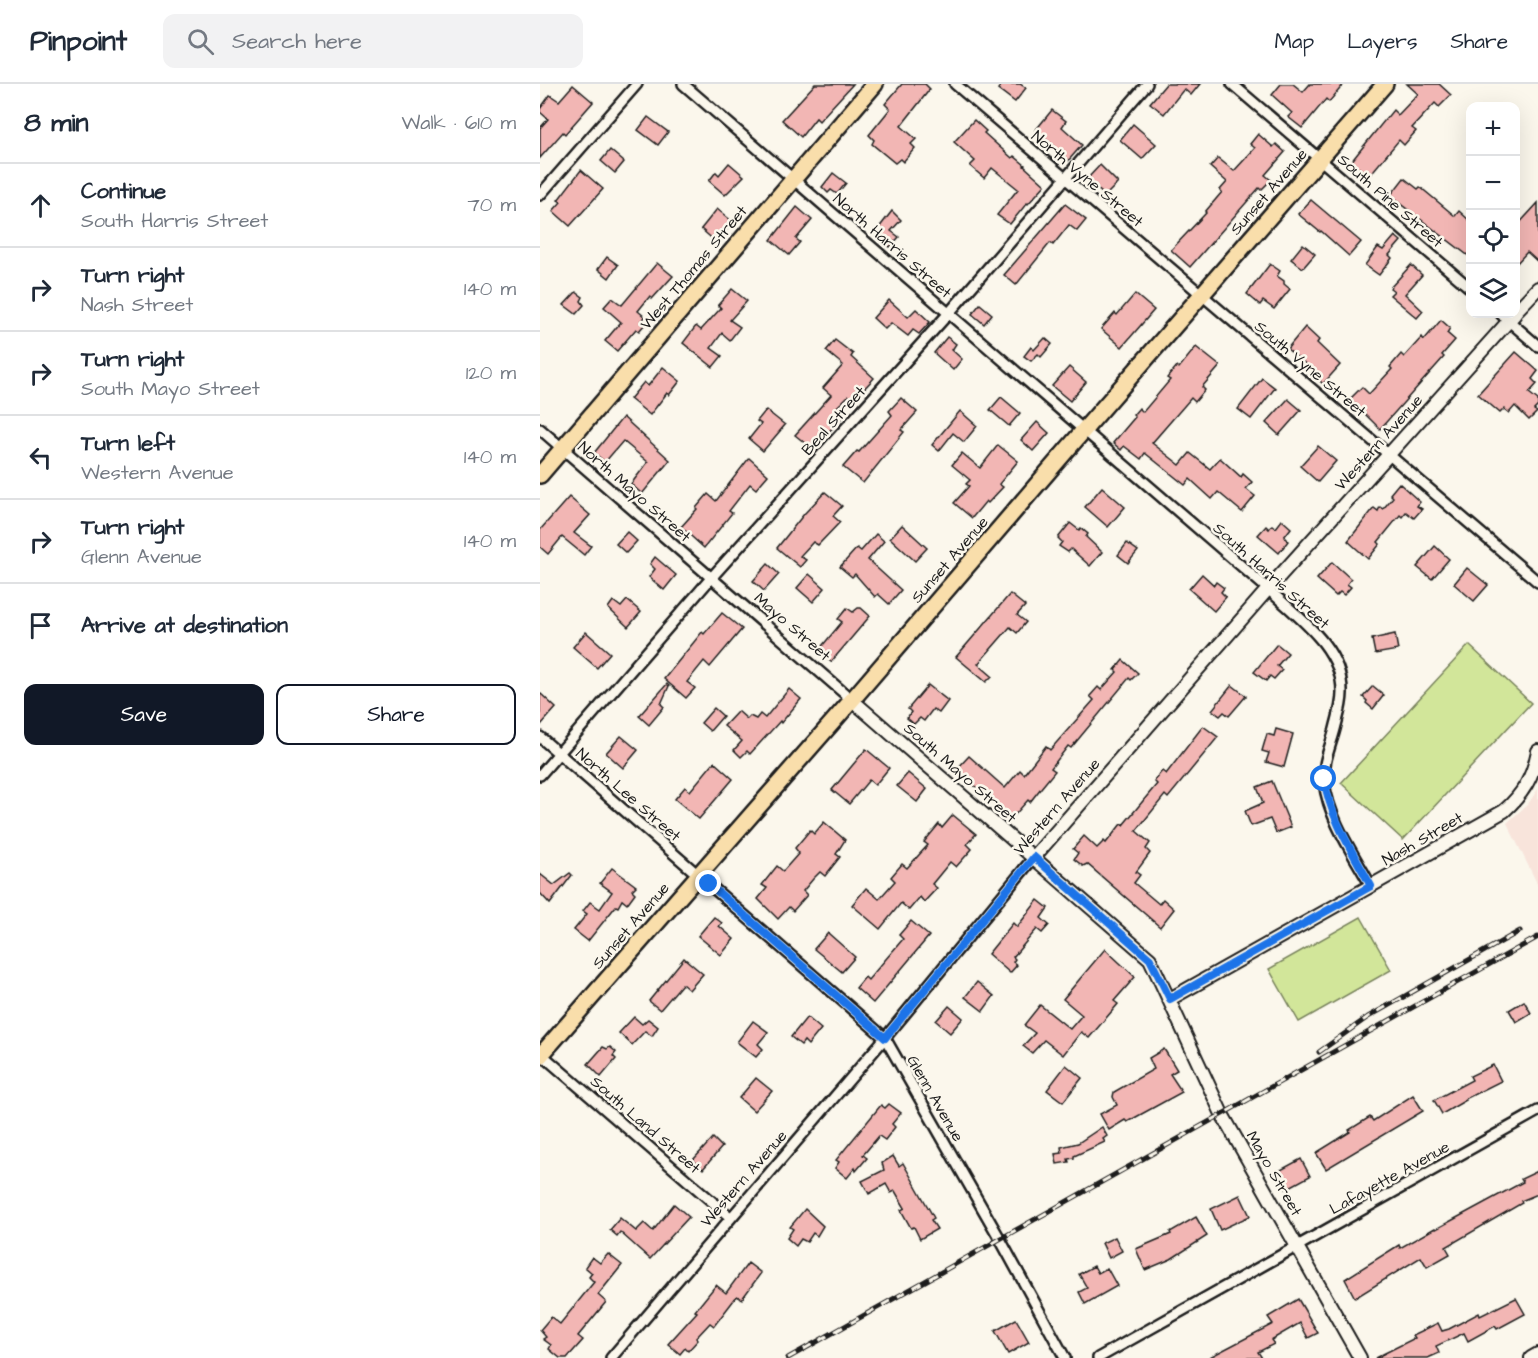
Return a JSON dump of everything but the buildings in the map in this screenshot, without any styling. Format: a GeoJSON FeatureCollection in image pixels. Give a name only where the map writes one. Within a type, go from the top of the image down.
{"type":"FeatureCollection","features":[{"type":"Feature","properties":{"kind":"main road","name":"West Thomas Street"},"geometry":{"type":"LineString","coordinates":[[540,475],[792,178],[875,84]]}},
{"type":"Feature","properties":{"kind":"main road","name":"Sunset Avenue"},"geometry":{"type":"LineString","coordinates":[[541,1054],[852,700],[1384,84]]}},
{"type":"Feature","properties":{"kind":"street"},"geometry":{"type":"LineString","coordinates":[[540,195],[637,84]]}},
{"type":"Feature","properties":{"kind":"street","name":"North Harris Street"},"geometry":{"type":"LineString","coordinates":[[683,84],[1084,430]]}},
{"type":"Feature","properties":{"kind":"street","name":"North Vyne Street"},"geometry":{"type":"LineString","coordinates":[[955,84],[1201,295]]}},
{"type":"Feature","properties":{"kind":"street","name":"Beal Street"},"geometry":{"type":"LineString","coordinates":[[540,775],[1147,84]]}},
{"type":"Feature","properties":{"kind":"street","name":"South Pine Street"},"geometry":{"type":"LineString","coordinates":[[1232,84],[1466,285]]}},
{"type":"Feature","properties":{"kind":"street","name":"Western Avenue"},"geometry":{"type":"LineString","coordinates":[[1520,305],[1538,288]]}},
{"type":"Feature","properties":{"kind":"street","name":"South Vyne Street"},"geometry":{"type":"LineString","coordinates":[[1201,295],[1538,582]]}},
{"type":"Feature","properties":{"kind":"street","name":"Western Avenue"},"geometry":{"type":"LineString","coordinates":[[611,1358],[885,1038],[1034,857],[1507,318]]}},
{"type":"Feature","properties":{"kind":"street"},"geometry":{"type":"LineString","coordinates":[[1513,318],[1538,346]]}},
{"type":"Feature","properties":{"kind":"street","name":"North Mayo Street"},"geometry":{"type":"LineString","coordinates":[[540,429],[712,577]]}},
{"type":"Feature","properties":{"kind":"street","name":"South Harris Street"},"geometry":{"type":"LineString","coordinates":[[1084,430],[1268,589],[1326,644],[1335,660],[1341,680],[1342,702],[1326,760],[1324,779],[1327,798],[1335,820],[1371,886]]}},
{"type":"Feature","properties":{"kind":"street","name":"Mayo Street"},"geometry":{"type":"LineString","coordinates":[[712,577],[852,700]]}},
{"type":"Feature","properties":{"kind":"street","name":"South Mayo Street"},"geometry":{"type":"LineString","coordinates":[[852,700],[1150,959],[1170,999]]}},
{"type":"Feature","properties":{"kind":"street","name":"North Lee Street"},"geometry":{"type":"LineString","coordinates":[[540,737],[698,874]]}},
{"type":"Feature","properties":{"kind":"street","name":"Nash Street"},"geometry":{"type":"LineString","coordinates":[[1170,999],[1503,811],[1523,792],[1533,770],[1538,751]]}},
{"type":"Feature","properties":{"kind":"street","name":"Glenn Avenue"},"geometry":{"type":"LineString","coordinates":[[698,874],[885,1038],[1065,1358]]}},
{"type":"Feature","properties":{"kind":"street","name":"Mayo Street"},"geometry":{"type":"LineString","coordinates":[[1170,999],[1222,1114],[1360,1358]]}},
{"type":"Feature","properties":{"kind":"street","name":"South Land Street"},"geometry":{"type":"LineString","coordinates":[[541,1054],[730,1217]]}},
{"type":"Feature","properties":{"kind":"street","name":"Lafayette Avenue"},"geometry":{"type":"LineString","coordinates":[[1098,1358],[1538,1110]]}},
{"type":"Feature","properties":{"kind":"street"},"geometry":{"type":"LineString","coordinates":[[1531,1358],[1538,1354]]}},
{"type":"Feature","properties":{"kind":"shaded area"},"geometry":{"type":"Polygon","coordinates":[[[1538,789],[1538,885],[1507,823],[1528,804],[1538,789]]]}},
{"type":"Feature","properties":{"kind":"green space"},"geometry":{"type":"Polygon","coordinates":[[[1469,645],[1531,703],[1403,840],[1341,783],[1469,645]]]}},
{"type":"Feature","properties":{"kind":"green space"},"geometry":{"type":"Polygon","coordinates":[[[1361,917],[1391,970],[1299,1022],[1269,969],[1361,917]]]}},
{"type":"Feature","properties":{"kind":"railway"},"geometry":{"type":"LineString","coordinates":[[1319,1052],[1368,1017],[1520,931]]}},
{"type":"Feature","properties":{"kind":"railway"},"geometry":{"type":"LineString","coordinates":[[788,1358],[1538,937]]}},
{"type":"Feature","properties":{"kind":"route"},"geometry":{"type":"LineString","coordinates":[[709,884],[885,1038],[1034,857],[1150,959],[1170,999],[1371,886],[1335,820],[1327,798],[1324,779]]}}]}
